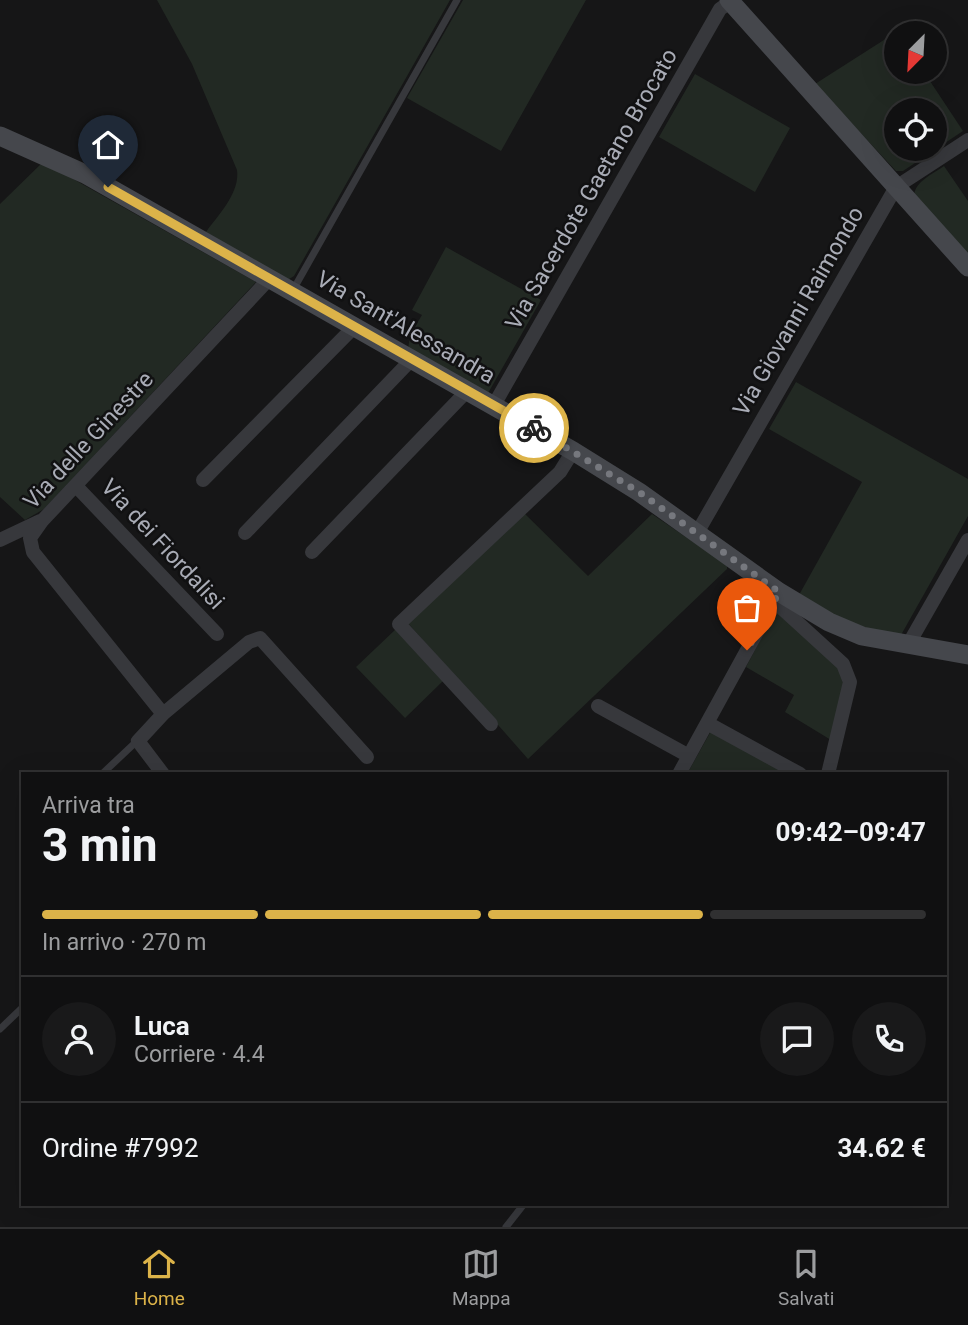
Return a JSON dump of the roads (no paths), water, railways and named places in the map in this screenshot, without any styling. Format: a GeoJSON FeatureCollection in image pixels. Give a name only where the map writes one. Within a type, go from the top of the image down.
{"type":"FeatureCollection","features":[{"type":"Feature","properties":{"kind":"street"},"geometry":{"type":"LineString","coordinates":[[731,0],[968,267]]}},
{"type":"Feature","properties":{"kind":"street","name":"Via Sacerdote Gaetano Brocato"},"geometry":{"type":"LineString","coordinates":[[494,405],[720,9],[731,0]]}},
{"type":"Feature","properties":{"kind":"street","name":"Via Sant'Alessandra"},"geometry":{"type":"LineString","coordinates":[[0,136],[85,174],[573,451],[697,533],[777,596],[851,631],[908,645],[968,655]]}},
{"type":"Feature","properties":{"kind":"street","name":"Via Giovanni Raimondo"},"geometry":{"type":"LineString","coordinates":[[697,533],[896,187],[968,140]]}},
{"type":"Feature","properties":{"kind":"street","name":"Via delle Ginestre"},"geometry":{"type":"LineString","coordinates":[[163,714],[33,552],[30,538],[42,520],[270,278]]}},
{"type":"Feature","properties":{"kind":"street"},"geometry":{"type":"LineString","coordinates":[[203,480],[355,326]]}},
{"type":"Feature","properties":{"kind":"street"},"geometry":{"type":"LineString","coordinates":[[245,534],[412,359]]}},
{"type":"Feature","properties":{"kind":"street"},"geometry":{"type":"LineString","coordinates":[[312,552],[468,390]]}},
{"type":"Feature","properties":{"kind":"street"},"geometry":{"type":"LineString","coordinates":[[491,724],[399,624],[560,472],[573,451]]}},
{"type":"Feature","properties":{"kind":"street","name":"Via dei Fiordalisi"},"geometry":{"type":"LineString","coordinates":[[76,486],[217,634]]}},
{"type":"Feature","properties":{"kind":"street"},"geometry":{"type":"LineString","coordinates":[[0,540],[42,520]]}},
{"type":"Feature","properties":{"kind":"street"},"geometry":{"type":"LineString","coordinates":[[908,645],[968,540]]}},
{"type":"Feature","properties":{"kind":"street"},"geometry":{"type":"LineString","coordinates":[[680,772],[777,596],[843,664],[848,673],[849,682],[828,772]]}},
{"type":"Feature","properties":{"kind":"street"},"geometry":{"type":"LineString","coordinates":[[161,772],[138,741],[163,714],[249,642],[260,638],[367,757]]}},
{"type":"Feature","properties":{"kind":"street"},"geometry":{"type":"LineString","coordinates":[[598,706],[689,756]]}},
{"type":"Feature","properties":{"kind":"street"},"geometry":{"type":"LineString","coordinates":[[707,723],[796,772]]}},
{"type":"Feature","properties":{"kind":"lane"},"geometry":{"type":"LineString","coordinates":[[292,291],[457,0]]}},
{"type":"Feature","properties":{"kind":"lane"},"geometry":{"type":"LineString","coordinates":[[108,772],[138,741]]}},
{"type":"Feature","properties":{"kind":"lane"},"geometry":{"type":"LineString","coordinates":[[0,1029],[21,1009]]}},
{"type":"Feature","properties":{"kind":"lane"},"geometry":{"type":"LineString","coordinates":[[506,1227],[522,1206]]}}]}
